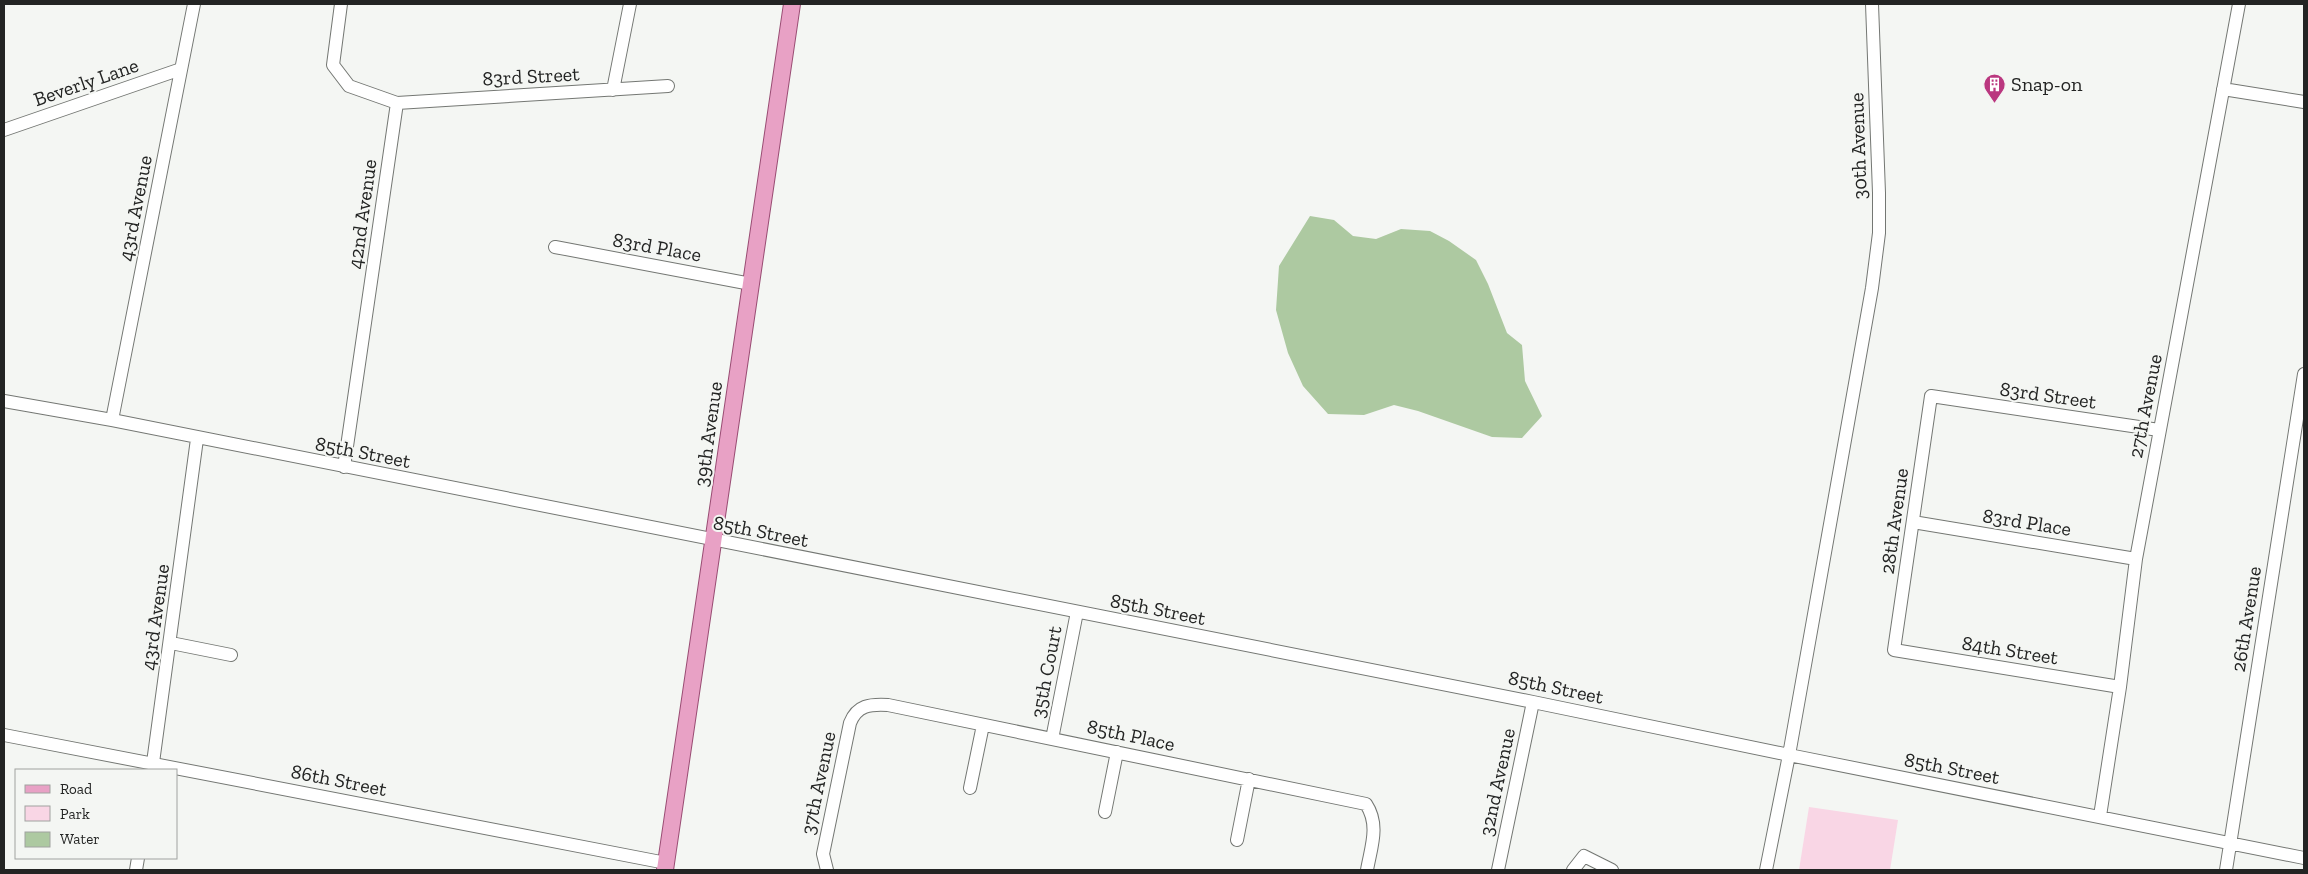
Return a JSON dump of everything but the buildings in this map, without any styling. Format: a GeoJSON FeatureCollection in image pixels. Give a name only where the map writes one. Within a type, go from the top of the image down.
{"type":"FeatureCollection","features":[{"type":"Feature","properties":{"kind":"main road","name":"39th Avenue"},"geometry":{"type":"LineString","coordinates":[[666,867],[792,4]]}},
{"type":"Feature","properties":{"kind":"street","name":"43rd Avenue"},"geometry":{"type":"LineString","coordinates":[[112,420],[194,4]]}},
{"type":"Feature","properties":{"kind":"street"},"geometry":{"type":"LineString","coordinates":[[341,4],[333,65],[349,86],[397,103]]}},
{"type":"Feature","properties":{"kind":"street"},"geometry":{"type":"LineString","coordinates":[[613,90],[630,4]]}},
{"type":"Feature","properties":{"kind":"street","name":"30th Avenue"},"geometry":{"type":"LineString","coordinates":[[1766,870],[1789,755],[1872,288],[1879,233],[1872,4]]}},
{"type":"Feature","properties":{"kind":"street","name":"27th Avenue"},"geometry":{"type":"LineString","coordinates":[[2100,816],[2120,687],[2136,559],[2239,4]]}},
{"type":"Feature","properties":{"kind":"street","name":"Beverly Lane"},"geometry":{"type":"LineString","coordinates":[[4,130],[181,69]]}},
{"type":"Feature","properties":{"kind":"street","name":"83rd Street"},"geometry":{"type":"LineString","coordinates":[[397,103],[668,86]]}},
{"type":"Feature","properties":{"kind":"street"},"geometry":{"type":"LineString","coordinates":[[2223,89],[2304,102]]}},
{"type":"Feature","properties":{"kind":"street","name":"42nd Avenue"},"geometry":{"type":"LineString","coordinates":[[344,467],[397,103]]}},
{"type":"Feature","properties":{"kind":"street","name":"83rd Place"},"geometry":{"type":"LineString","coordinates":[[555,247],[751,284]]}},
{"type":"Feature","properties":{"kind":"street","name":"26th Avenue"},"geometry":{"type":"LineString","coordinates":[[2226,870],[2304,374]]}},
{"type":"Feature","properties":{"kind":"street","name":"83rd Street"},"geometry":{"type":"LineString","coordinates":[[1931,396],[2159,430]]}},
{"type":"Feature","properties":{"kind":"street","name":"28th Avenue"},"geometry":{"type":"LineString","coordinates":[[1894,650],[1931,396]]}},
{"type":"Feature","properties":{"kind":"street","name":"85th Street"},"geometry":{"type":"LineString","coordinates":[[4,401],[112,420],[197,439],[1533,702],[2304,858]]}},
{"type":"Feature","properties":{"kind":"street","name":"43rd Avenue"},"geometry":{"type":"LineString","coordinates":[[153,767],[197,439]]}},
{"type":"Feature","properties":{"kind":"street","name":"83rd Place"},"geometry":{"type":"LineString","coordinates":[[1913,522],[2136,559]]}},
{"type":"Feature","properties":{"kind":"street","name":"35th Court"},"geometry":{"type":"LineString","coordinates":[[1052,739],[1077,612]]}},
{"type":"Feature","properties":{"kind":"street"},"geometry":{"type":"LineString","coordinates":[[170,642],[231,655]]}},
{"type":"Feature","properties":{"kind":"street","name":"84th Street"},"geometry":{"type":"LineString","coordinates":[[1894,650],[2120,687]]}},
{"type":"Feature","properties":{"kind":"street","name":"32nd Avenue"},"geometry":{"type":"LineString","coordinates":[[1498,870],[1533,702]]}},
{"type":"Feature","properties":{"kind":"street","name":"85th Place"},"geometry":{"type":"LineString","coordinates":[[861,707],[874,704],[888,705],[1366,804],[1372,814],[1374,829],[1366,870]]}},
{"type":"Feature","properties":{"kind":"street","name":"37th Avenue"},"geometry":{"type":"LineString","coordinates":[[826,870],[823,854],[850,723],[854,714],[861,707]]}},
{"type":"Feature","properties":{"kind":"street"},"geometry":{"type":"LineString","coordinates":[[970,788],[983,725]]}},
{"type":"Feature","properties":{"kind":"street","name":"86th Street"},"geometry":{"type":"LineString","coordinates":[[4,735],[153,767]]}},
{"type":"Feature","properties":{"kind":"street"},"geometry":{"type":"LineString","coordinates":[[1105,812],[1117,752]]}},
{"type":"Feature","properties":{"kind":"street","name":"86th Street"},"geometry":{"type":"LineString","coordinates":[[178,772],[666,867]]}},
{"type":"Feature","properties":{"kind":"street"},"geometry":{"type":"LineString","coordinates":[[1237,840],[1249,779]]}},
{"type":"Feature","properties":{"kind":"street"},"geometry":{"type":"LineString","coordinates":[[1572,870],[1584,856],[1612,870]]}},
{"type":"Feature","properties":{"kind":"green space"},"geometry":{"type":"Polygon","coordinates":[[[1809,807],[1898,820],[1890,870],[1799,870],[1809,807]]]}},
{"type":"Feature","properties":{"kind":"water"},"geometry":{"type":"Polygon","coordinates":[[[1310,216],[1334,220],[1353,236],[1376,239],[1401,229],[1430,231],[1449,241],[1476,260],[1488,284],[1507,333],[1522,345],[1525,381],[1542,416],[1522,438],[1492,437],[1418,411],[1394,405],[1364,415],[1328,414],[1303,386],[1288,353],[1276,310],[1279,266],[1310,216]]]}},
{"type":"Feature","properties":{"kind":"place","name":"Snap-on"},"geometry":{"type":"Point","coordinates":[1995,103]}}]}
